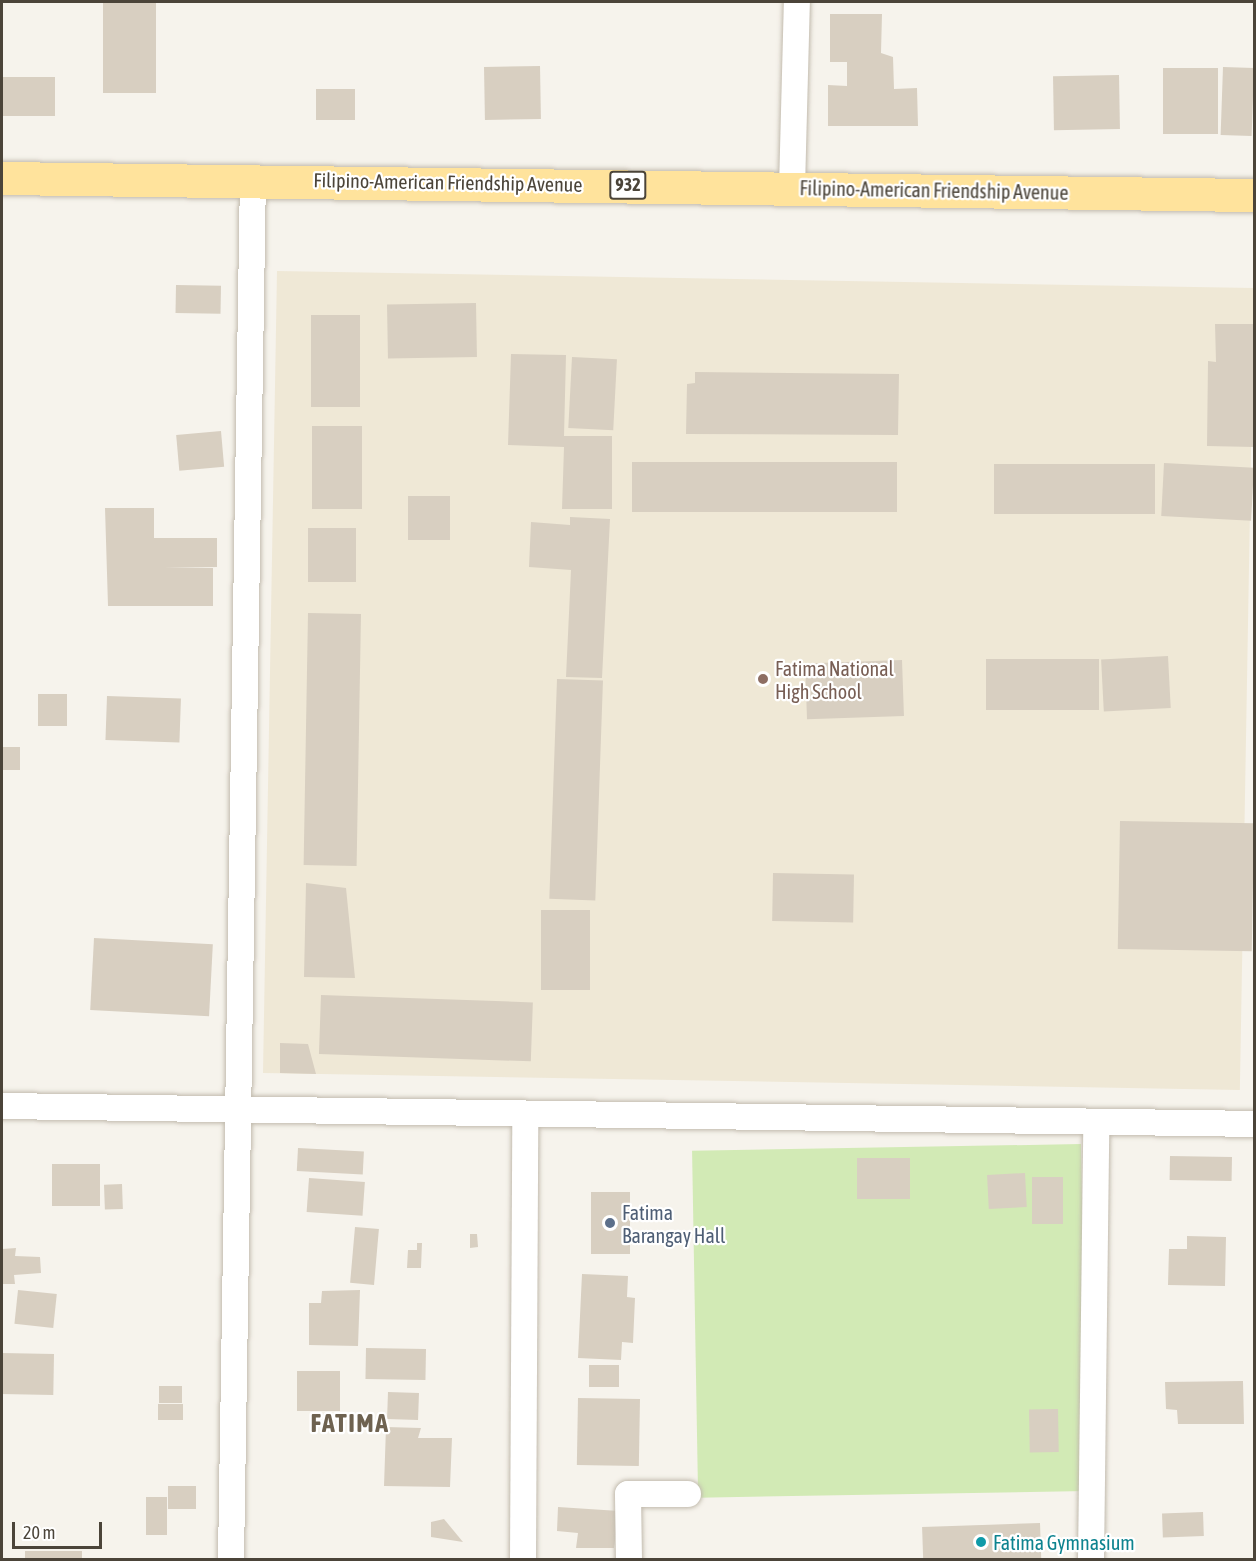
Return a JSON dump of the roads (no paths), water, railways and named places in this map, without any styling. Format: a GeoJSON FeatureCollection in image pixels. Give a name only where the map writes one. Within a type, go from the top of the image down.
{"type":"FeatureCollection","features":[{"type":"Feature","properties":{"kind":"main road","name":"Filipino-American Friendship Avenue"},"geometry":{"type":"LineString","coordinates":[[2,178],[1254,195]]}},
{"type":"Feature","properties":{"kind":"street"},"geometry":{"type":"LineString","coordinates":[[792,188],[797,2]]}},
{"type":"Feature","properties":{"kind":"street"},"geometry":{"type":"LineString","coordinates":[[231,1560],[240,1112],[253,180]]}},
{"type":"Feature","properties":{"kind":"street"},"geometry":{"type":"LineString","coordinates":[[2,1106],[240,1112],[1254,1124]]}},
{"type":"Feature","properties":{"kind":"street"},"geometry":{"type":"LineString","coordinates":[[523,1560],[525,1114]]}},
{"type":"Feature","properties":{"kind":"street"},"geometry":{"type":"LineString","coordinates":[[1091,1560],[1096,1123]]}},
{"type":"Feature","properties":{"kind":"street"},"geometry":{"type":"LineString","coordinates":[[629,1560],[628,1494],[688,1494]]}},
{"type":"Feature","properties":{"kind":"place","name":"Fatima National High School"},"geometry":{"type":"Point","coordinates":[763,679]}},
{"type":"Feature","properties":{"kind":"place","name":"Fatima Barangay Hall"},"geometry":{"type":"Point","coordinates":[610,1223]}},
{"type":"Feature","properties":{"kind":"place","name":"Fatima Gymnasium"},"geometry":{"type":"Point","coordinates":[981,1542]}},
{"type":"Feature","properties":{"kind":"district","name":"FATIMA"},"geometry":{"type":"Point","coordinates":[350,1424]}}]}
